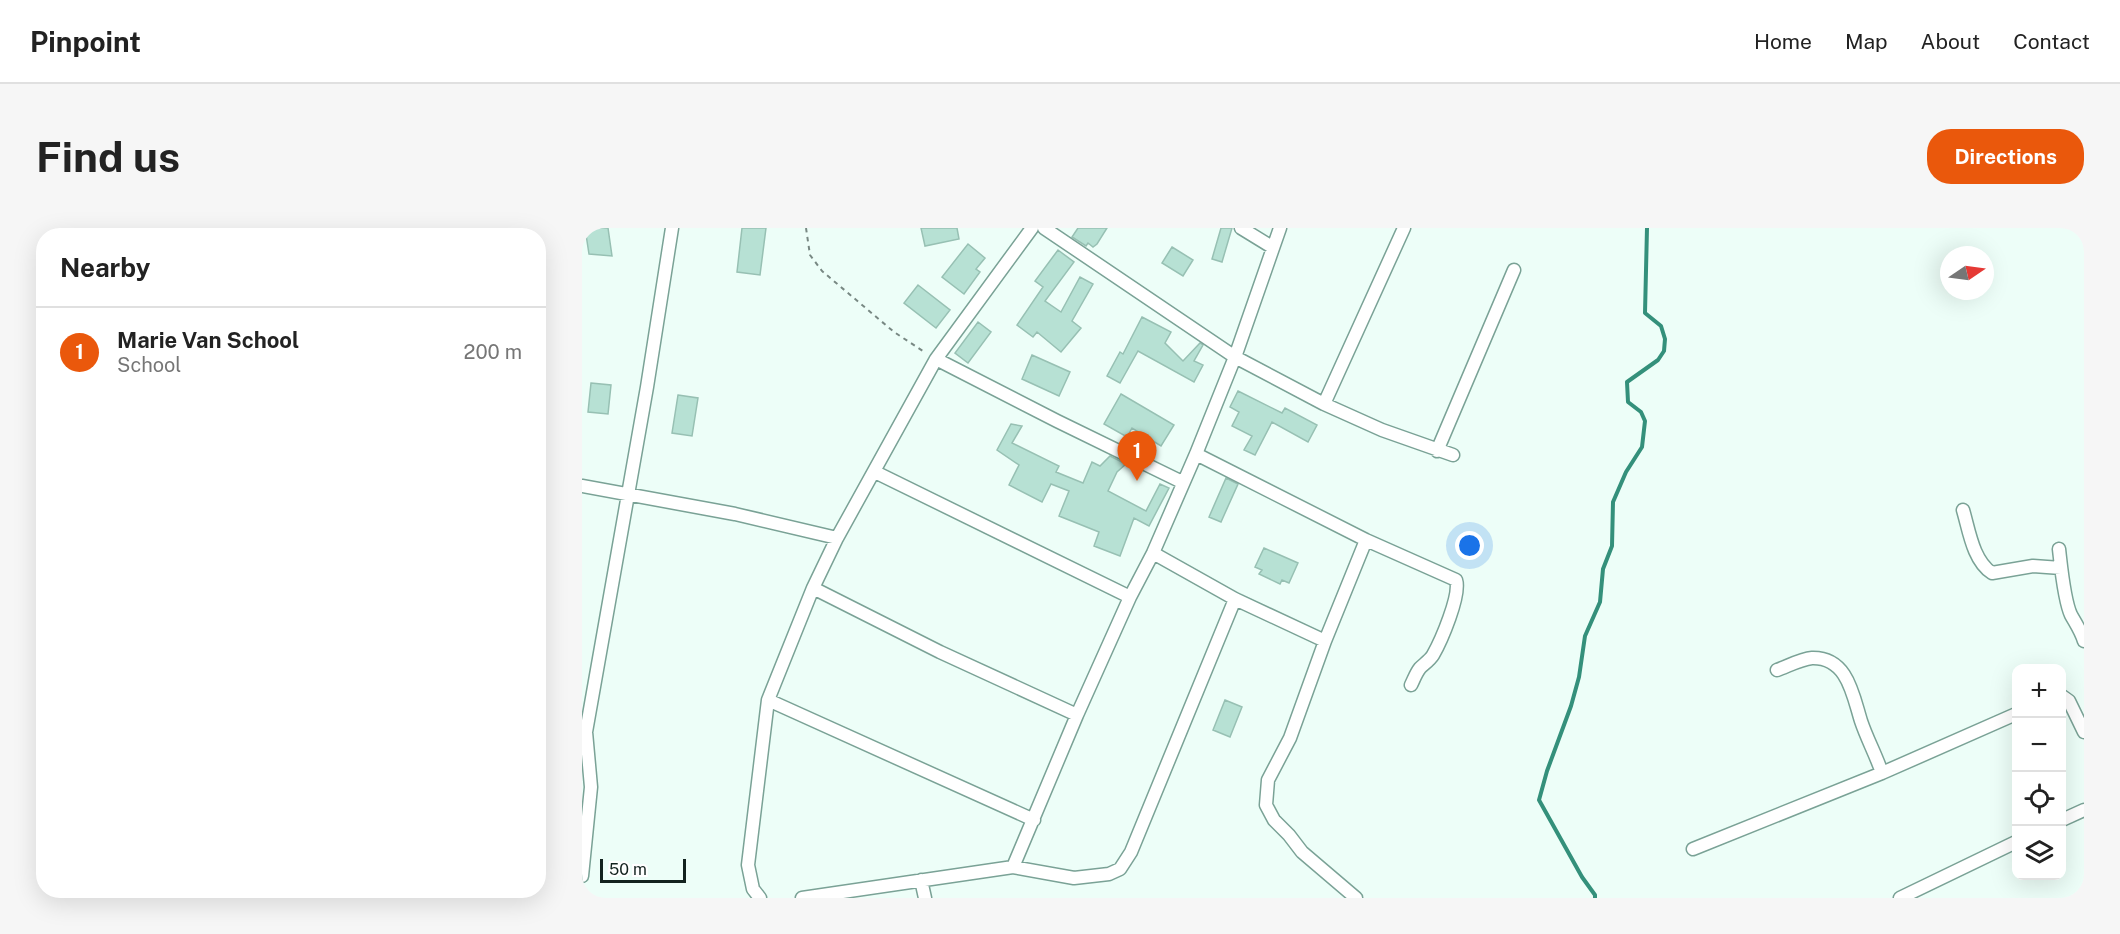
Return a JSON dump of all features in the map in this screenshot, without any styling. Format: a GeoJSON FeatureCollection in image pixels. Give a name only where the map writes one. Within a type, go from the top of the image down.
{"type":"FeatureCollection","features":[{"type":"Feature","properties":{"kind":"street"},"geometry":{"type":"LineString","coordinates":[[582,876],[591,788],[586,732],[647,387],[672,228]]}},
{"type":"Feature","properties":{"kind":"street"},"geometry":{"type":"LineString","coordinates":[[760,898],[753,889],[748,865],[768,700],[813,588],[837,538],[936,359],[1032,228]]}},
{"type":"Feature","properties":{"kind":"street"},"geometry":{"type":"LineString","coordinates":[[1044,228],[1234,357],[1324,404],[1382,430],[1453,455]]}},
{"type":"Feature","properties":{"kind":"street"},"geometry":{"type":"LineString","coordinates":[[1240,228],[1272,247]]}},
{"type":"Feature","properties":{"kind":"street"},"geometry":{"type":"LineString","coordinates":[[1013,867],[1077,715],[1130,597],[1153,553],[1196,454],[1234,357],[1280,228]]}},
{"type":"Feature","properties":{"kind":"street"},"geometry":{"type":"LineString","coordinates":[[1324,404],[1404,228]]}},
{"type":"Feature","properties":{"kind":"street"},"geometry":{"type":"LineString","coordinates":[[1437,451],[1514,270]]}},
{"type":"Feature","properties":{"kind":"street"},"geometry":{"type":"LineString","coordinates":[[936,359],[1182,482]]}},
{"type":"Feature","properties":{"kind":"street"},"geometry":{"type":"LineString","coordinates":[[1196,454],[1366,540],[1456,580],[1458,586],[1456,596],[1432,657],[1418,670],[1412,685]]}},
{"type":"Feature","properties":{"kind":"street"},"geometry":{"type":"LineString","coordinates":[[875,472],[1130,597]]}},
{"type":"Feature","properties":{"kind":"street"},"geometry":{"type":"LineString","coordinates":[[582,486],[735,514],[837,538]]}},
{"type":"Feature","properties":{"kind":"street"},"geometry":{"type":"LineString","coordinates":[[1963,510],[1977,554],[1987,570],[1998,573],[2033,566],[2061,568]]}},
{"type":"Feature","properties":{"kind":"street"},"geometry":{"type":"LineString","coordinates":[[1356,898],[1302,852],[1274,820],[1266,805],[1268,780],[1290,738],[1325,641],[1366,540]]}},
{"type":"Feature","properties":{"kind":"street"},"geometry":{"type":"LineString","coordinates":[[2059,549],[2071,614],[2079,626],[2084,641]]}},
{"type":"Feature","properties":{"kind":"street"},"geometry":{"type":"LineString","coordinates":[[1153,553],[1235,599],[1325,641]]}},
{"type":"Feature","properties":{"kind":"street"},"geometry":{"type":"LineString","coordinates":[[813,588],[940,652],[1077,715]]}},
{"type":"Feature","properties":{"kind":"street"},"geometry":{"type":"LineString","coordinates":[[802,898],[1013,867],[1074,878],[1109,873],[1120,869],[1131,852],[1235,599]]}},
{"type":"Feature","properties":{"kind":"street"},"geometry":{"type":"LineString","coordinates":[[1777,670],[1811,658],[1825,659],[1840,669],[1850,682],[1864,731],[1882,772]]}},
{"type":"Feature","properties":{"kind":"street"},"geometry":{"type":"LineString","coordinates":[[2066,698],[2069,700],[2084,732]]}},
{"type":"Feature","properties":{"kind":"street"},"geometry":{"type":"LineString","coordinates":[[768,700],[1034,820]]}},
{"type":"Feature","properties":{"kind":"street"},"geometry":{"type":"LineString","coordinates":[[1693,849],[1882,772],[2012,716]]}},
{"type":"Feature","properties":{"kind":"street"},"geometry":{"type":"LineString","coordinates":[[2066,818],[2084,810]]}},
{"type":"Feature","properties":{"kind":"street"},"geometry":{"type":"LineString","coordinates":[[1900,898],[2012,844]]}},
{"type":"Feature","properties":{"kind":"street"},"geometry":{"type":"LineString","coordinates":[[921,880],[925,898]]}},
{"type":"Feature","properties":{"kind":"path"},"geometry":{"type":"LineString","coordinates":[[806,228],[810,255],[822,271],[894,332],[936,359]]}},
{"type":"Feature","properties":{"kind":"building"},"geometry":{"type":"Polygon","coordinates":[[[585,228],[608,228],[612,256],[589,254],[585,228]]]}},
{"type":"Feature","properties":{"kind":"building"},"geometry":{"type":"Polygon","coordinates":[[[742,228],[766,228],[760,275],[737,272],[742,228]]]}},
{"type":"Feature","properties":{"kind":"building"},"geometry":{"type":"Polygon","coordinates":[[[921,228],[957,228],[959,239],[925,246],[921,228]]]}},
{"type":"Feature","properties":{"kind":"building"},"geometry":{"type":"Polygon","coordinates":[[[1078,228],[1107,228],[1093,247],[1088,243],[1086,246],[1072,237],[1078,228]]]}},
{"type":"Feature","properties":{"kind":"building"},"geometry":{"type":"Polygon","coordinates":[[[1221,228],[1232,228],[1222,262],[1212,259],[1221,228]]]}},
{"type":"Feature","properties":{"kind":"building"},"geometry":{"type":"Polygon","coordinates":[[[968,244],[985,258],[976,269],[980,272],[964,294],[942,277],[968,244]]]}},
{"type":"Feature","properties":{"kind":"building"},"geometry":{"type":"Polygon","coordinates":[[[1172,247],[1193,260],[1183,276],[1162,263],[1172,247]]]}},
{"type":"Feature","properties":{"kind":"building"},"geometry":{"type":"Polygon","coordinates":[[[1058,250],[1074,262],[1045,301],[1061,312],[1080,277],[1093,284],[1072,321],[1081,328],[1061,352],[1037,332],[1033,337],[1017,325],[1043,287],[1035,281],[1058,250]]]}},
{"type":"Feature","properties":{"kind":"building"},"geometry":{"type":"Polygon","coordinates":[[[918,285],[950,310],[936,328],[904,303],[918,285]]]}},
{"type":"Feature","properties":{"kind":"building"},"geometry":{"type":"Polygon","coordinates":[[[1142,317],[1171,332],[1165,343],[1183,361],[1200,343],[1203,345],[1194,361],[1203,365],[1194,382],[1138,351],[1120,383],[1107,376],[1120,352],[1123,354],[1142,317]]]}},
{"type":"Feature","properties":{"kind":"building"},"geometry":{"type":"Polygon","coordinates":[[[978,322],[991,332],[968,363],[955,353],[978,322]]]}},
{"type":"Feature","properties":{"kind":"building"},"geometry":{"type":"Polygon","coordinates":[[[1032,355],[1070,372],[1059,396],[1022,379],[1032,355]]]}},
{"type":"Feature","properties":{"kind":"building"},"geometry":{"type":"Polygon","coordinates":[[[591,383],[611,385],[608,414],[588,412],[591,383]]]}},
{"type":"Feature","properties":{"kind":"building"},"geometry":{"type":"Polygon","coordinates":[[[1238,391],[1282,413],[1285,408],[1317,425],[1308,442],[1272,422],[1255,455],[1244,450],[1252,436],[1232,426],[1239,412],[1230,407],[1238,391]]]}},
{"type":"Feature","properties":{"kind":"building"},"geometry":{"type":"Polygon","coordinates":[[[1121,394],[1174,425],[1161,446],[1132,428],[1127,437],[1104,424],[1121,394]]]}},
{"type":"Feature","properties":{"kind":"building"},"geometry":{"type":"Polygon","coordinates":[[[678,395],[698,398],[692,436],[672,433],[678,395]]]}},
{"type":"Feature","properties":{"kind":"building"},"geometry":{"type":"Polygon","coordinates":[[[1011,424],[1022,426],[1012,443],[1059,466],[1056,472],[1083,483],[1092,462],[1100,466],[1110,456],[1126,464],[1117,472],[1108,491],[1146,511],[1160,484],[1169,488],[1149,526],[1134,518],[1120,556],[1094,546],[1099,532],[1059,516],[1069,491],[1051,484],[1042,502],[1009,485],[1019,465],[997,450],[1011,424]]]}},
{"type":"Feature","properties":{"kind":"building"},"geometry":{"type":"Polygon","coordinates":[[[1226,478],[1238,484],[1221,522],[1209,517],[1226,478]]]}},
{"type":"Feature","properties":{"kind":"building"},"geometry":{"type":"Polygon","coordinates":[[[1264,548],[1298,563],[1289,583],[1282,580],[1280,584],[1259,574],[1262,570],[1255,567],[1264,548]]]}},
{"type":"Feature","properties":{"kind":"building"},"geometry":{"type":"Polygon","coordinates":[[[1225,700],[1242,707],[1230,737],[1213,730],[1225,700]]]}},
{"type":"Feature","properties":{"kind":"waterway"},"geometry":{"type":"LineString","coordinates":[[1595,898],[1539,800],[1571,706],[1579,677],[1585,636],[1600,602],[1603,569],[1612,546],[1613,502],[1626,472],[1642,447],[1645,421],[1641,412],[1628,402],[1627,382],[1658,360],[1664,351],[1665,339],[1661,326],[1645,313],[1647,228]]}},
{"type":"Feature","properties":{"kind":"place","name":"Marie Van School"},"geometry":{"type":"Point","coordinates":[1137,481]}}]}
